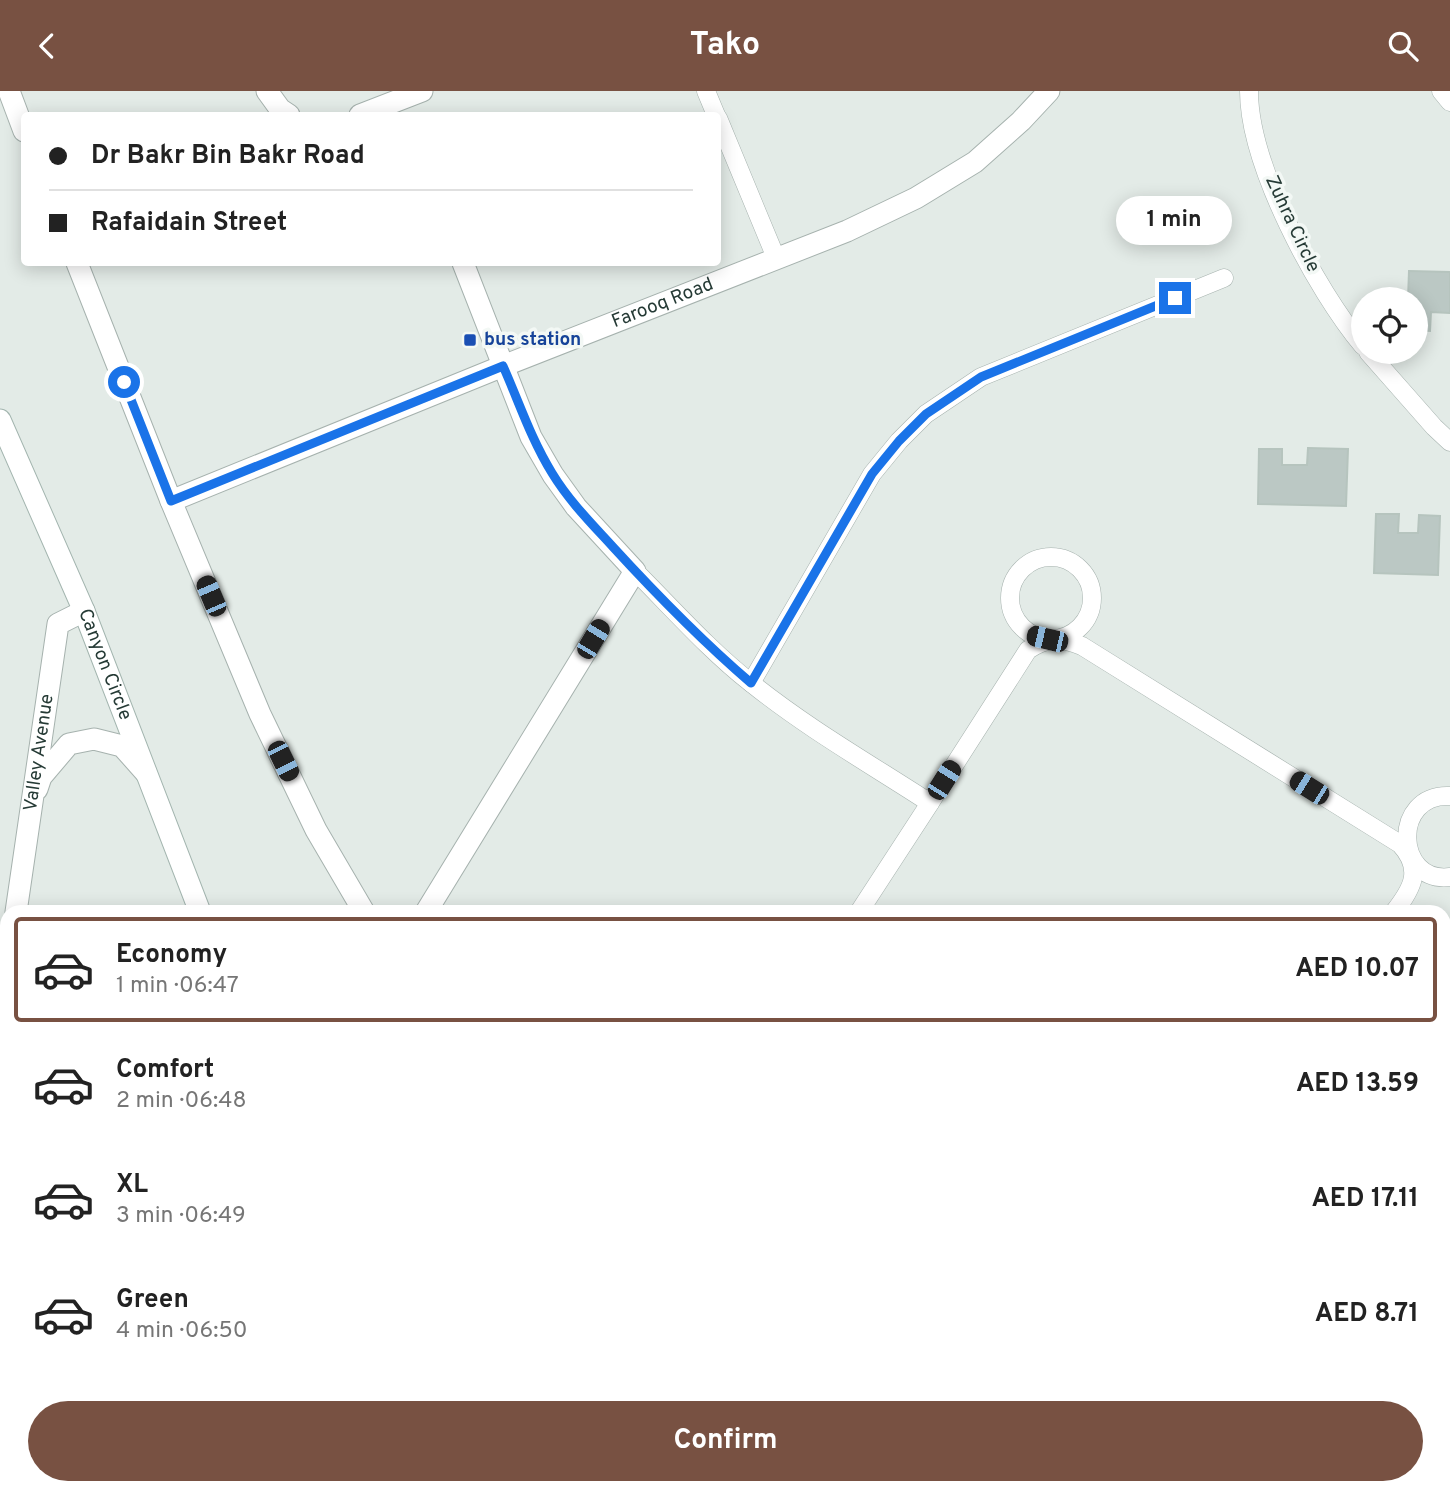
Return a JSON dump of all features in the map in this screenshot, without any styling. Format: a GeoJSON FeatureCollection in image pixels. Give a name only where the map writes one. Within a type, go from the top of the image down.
{"type":"FeatureCollection","features":[{"type":"Feature","properties":{"kind":"street"},"geometry":{"type":"LineString","coordinates":[[9,91],[21,123]]}},
{"type":"Feature","properties":{"kind":"street"},"geometry":{"type":"LineString","coordinates":[[267,91],[284,112]]}},
{"type":"Feature","properties":{"kind":"street"},"geometry":{"type":"LineString","coordinates":[[378,112],[403,108],[422,91]]}},
{"type":"Feature","properties":{"kind":"street","name":"Farooq Road"},"geometry":{"type":"LineString","coordinates":[[171,501],[503,366],[847,231],[928,191],[975,162],[1021,121],[1049,91]]}},
{"type":"Feature","properties":{"kind":"street"},"geometry":{"type":"LineString","coordinates":[[78,266],[171,501],[266,726],[316,831],[360,905]]}},
{"type":"Feature","properties":{"kind":"street"},"geometry":{"type":"LineString","coordinates":[[430,905],[635,571],[576,507],[531,437],[464,266]]}},
{"type":"Feature","properties":{"kind":"street","name":"Canyon Circle"},"geometry":{"type":"LineString","coordinates":[[0,420],[84,611],[197,905]]}},
{"type":"Feature","properties":{"kind":"street","name":"Valley Avenue"},"geometry":{"type":"LineString","coordinates":[[17,905],[58,624],[84,611]]}},
{"type":"Feature","properties":{"kind":"street"},"geometry":{"type":"LineString","coordinates":[[29,815],[41,777],[69,744],[94,739],[122,746],[147,774]]}},
{"type":"Feature","properties":{"kind":"lane"},"geometry":{"type":"LineString","coordinates":[[706,91],[715,112]]}},
{"type":"Feature","properties":{"kind":"lane","name":"Zuhra Circle"},"geometry":{"type":"LineString","coordinates":[[1249,91],[1249,109],[1259,150],[1283,213],[1309,267],[1351,332]]}},
{"type":"Feature","properties":{"kind":"lane"},"geometry":{"type":"LineString","coordinates":[[1441,91],[1450,102]]}},
{"type":"Feature","properties":{"kind":"lane"},"geometry":{"type":"LineString","coordinates":[[721,127],[776,258]]}},
{"type":"Feature","properties":{"kind":"lane"},"geometry":{"type":"LineString","coordinates":[[751,683],[872,474],[926,414],[981,377],[1224,278]]}},
{"type":"Feature","properties":{"kind":"lane"},"geometry":{"type":"LineString","coordinates":[[1378,364],[1434,428],[1450,442]]}},
{"type":"Feature","properties":{"kind":"lane"},"geometry":{"type":"LineString","coordinates":[[864,905],[1028,650],[1041,642],[1055,638],[1061,638],[1074,632],[1090,611],[1090,584],[1084,573],[1063,558],[1050,557],[1037,559],[1017,575],[1010,602],[1014,616],[1022,627],[1034,636],[1055,638],[1082,646],[1400,844],[1418,866],[1430,874],[1450,877]]}},
{"type":"Feature","properties":{"kind":"lane"},"geometry":{"type":"LineString","coordinates":[[635,571],[720,656],[751,683],[783,707],[930,803]]}},
{"type":"Feature","properties":{"kind":"lane"},"geometry":{"type":"LineString","coordinates":[[1398,905],[1413,880],[1414,867],[1406,841],[1407,827],[1413,814],[1433,798],[1450,796]]}},
{"type":"Feature","properties":{"kind":"building"},"geometry":{"type":"Polygon","coordinates":[[[1409,271],[1450,272],[1450,313],[1431,312],[1428,331],[1428,287],[1408,287],[1409,271]]]}},
{"type":"Feature","properties":{"kind":"building"},"geometry":{"type":"Polygon","coordinates":[[[1308,448],[1348,449],[1346,506],[1258,504],[1259,449],[1282,449],[1282,465],[1307,465],[1308,448]]]}},
{"type":"Feature","properties":{"kind":"building"},"geometry":{"type":"Polygon","coordinates":[[[1376,514],[1399,514],[1398,533],[1418,533],[1419,515],[1440,516],[1438,575],[1374,573],[1376,514]]]}},
{"type":"Feature","properties":{"kind":"place","name":"bus station"},"geometry":{"type":"Point","coordinates":[470,340]}},
{"type":"Feature","properties":{"kind":"route"},"geometry":{"type":"LineString","coordinates":[[124,382],[171,501],[503,366],[531,437],[576,507],[635,571],[720,656],[751,683],[872,474],[926,414],[981,377],[1175,298]]}}]}
